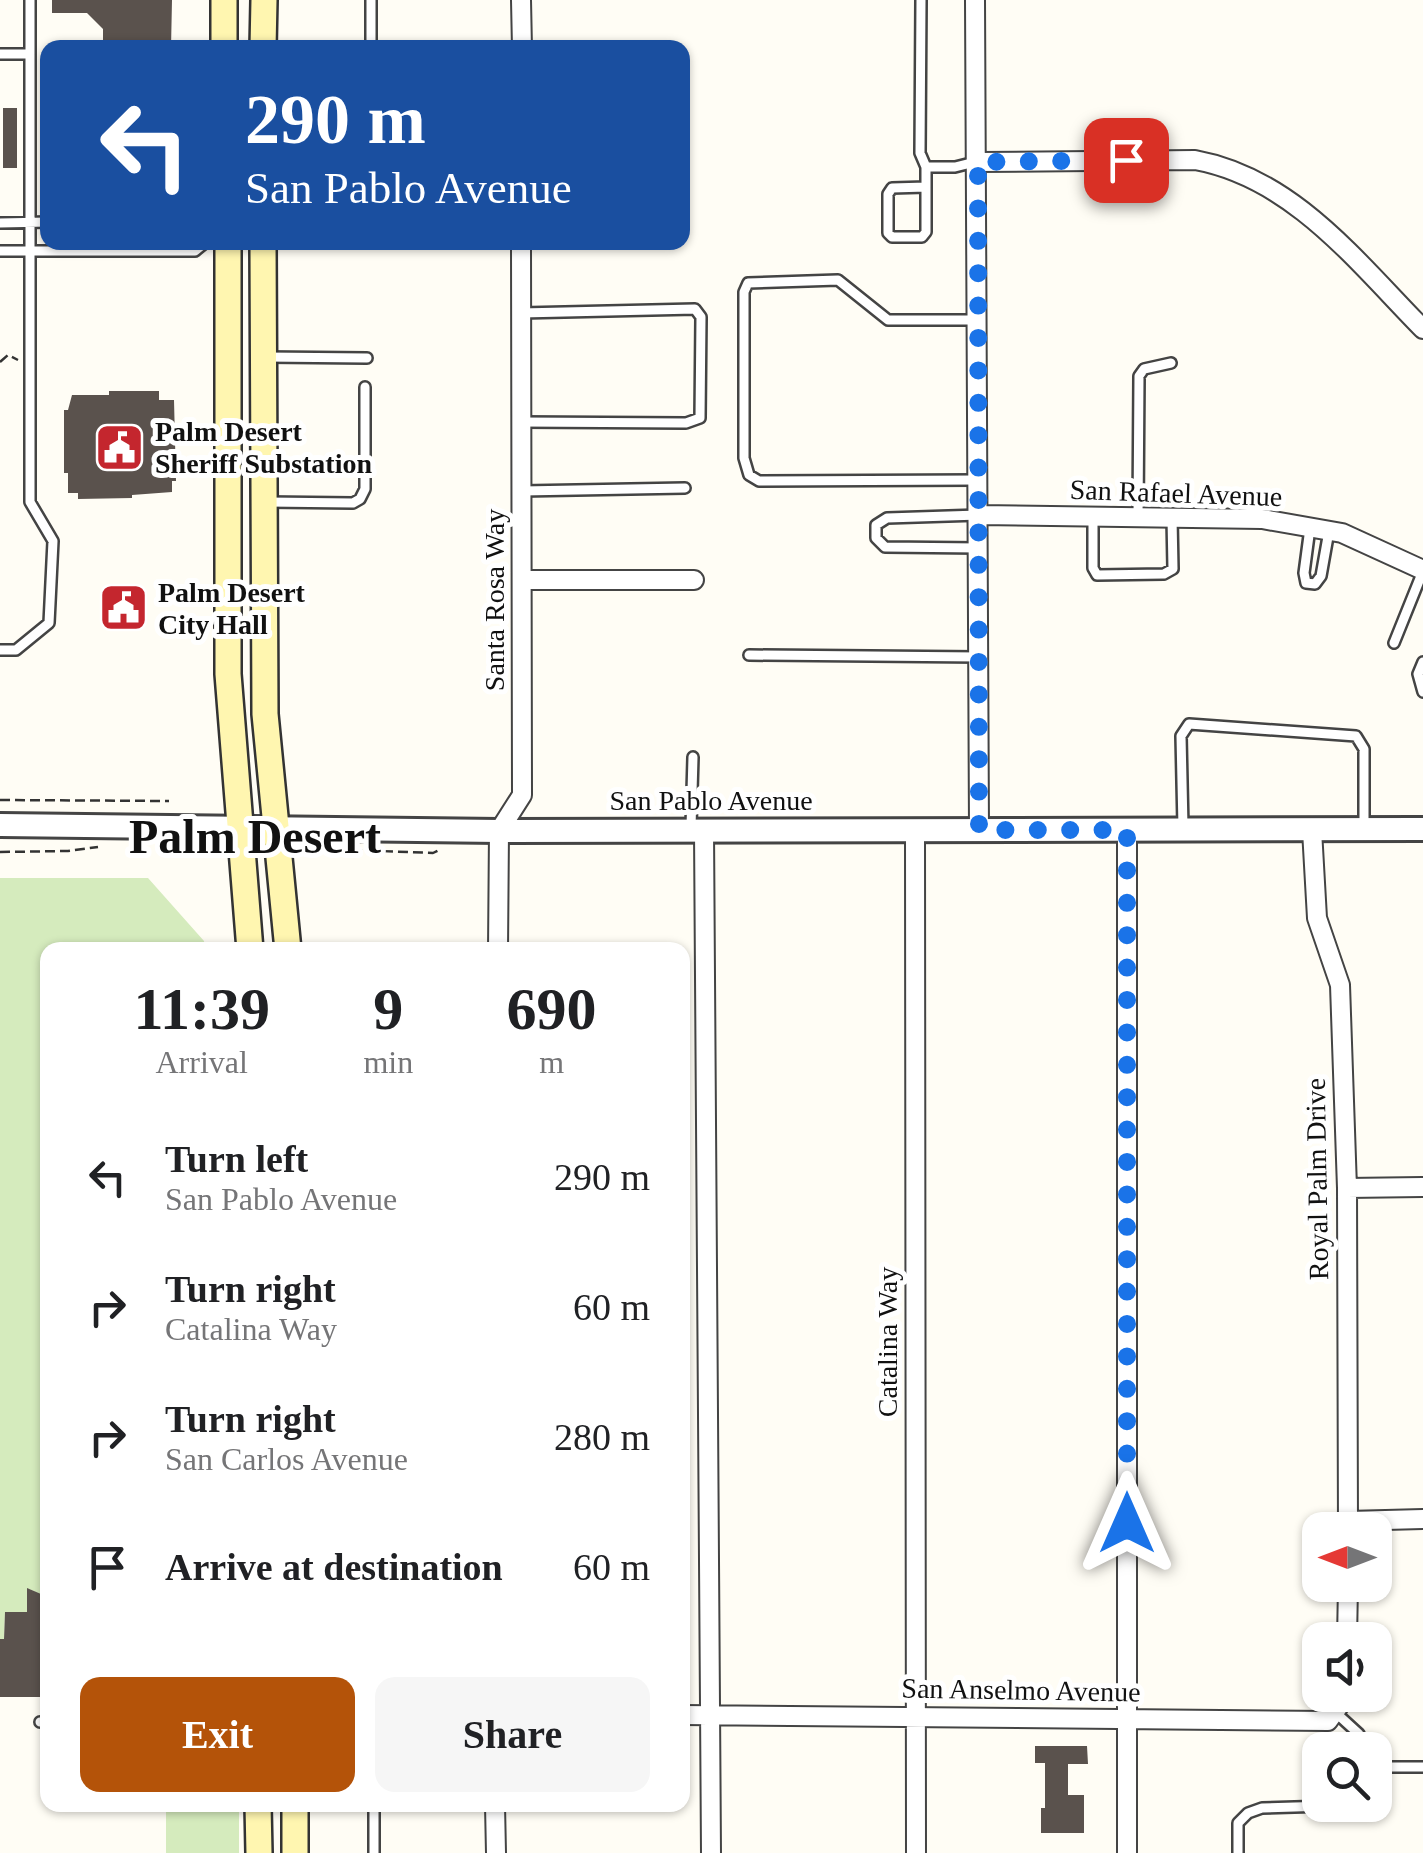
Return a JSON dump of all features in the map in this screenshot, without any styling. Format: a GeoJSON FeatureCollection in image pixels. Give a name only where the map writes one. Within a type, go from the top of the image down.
{"type":"FeatureCollection","features":[{"type":"Feature","properties":{"kind":"main road"},"geometry":{"type":"LineString","coordinates":[[224,0],[224,40]]}},
{"type":"Feature","properties":{"kind":"main road"},"geometry":{"type":"LineString","coordinates":[[263,40],[264,0]]}},
{"type":"Feature","properties":{"kind":"main road"},"geometry":{"type":"LineString","coordinates":[[228,250],[226,626],[249,942]]}},
{"type":"Feature","properties":{"kind":"main road"},"geometry":{"type":"LineString","coordinates":[[263,250],[266,714],[287,942]]}},
{"type":"Feature","properties":{"kind":"main road"},"geometry":{"type":"LineString","coordinates":[[258,1812],[258,1853]]}},
{"type":"Feature","properties":{"kind":"main road"},"geometry":{"type":"LineString","coordinates":[[295,1812],[296,1853]]}},
{"type":"Feature","properties":{"kind":"street"},"geometry":{"type":"LineString","coordinates":[[521,0],[522,40]]}},
{"type":"Feature","properties":{"kind":"street"},"geometry":{"type":"LineString","coordinates":[[976,0],[979,830]]}},
{"type":"Feature","properties":{"kind":"street"},"geometry":{"type":"LineString","coordinates":[[978,162],[1195,160],[1224,166],[1273,190],[1322,226],[1423,329]]}},
{"type":"Feature","properties":{"kind":"street","name":"Santa Rosa Way"},"geometry":{"type":"LineString","coordinates":[[498,942],[499,832],[522,795],[522,250]]}},
{"type":"Feature","properties":{"kind":"street","name":"San Rafael Avenue"},"geometry":{"type":"LineString","coordinates":[[978,515],[1262,520],[1342,533],[1423,570]]}},
{"type":"Feature","properties":{"kind":"street"},"geometry":{"type":"LineString","coordinates":[[522,580],[694,580]]}},
{"type":"Feature","properties":{"kind":"street","name":"San Pablo Avenue"},"geometry":{"type":"LineString","coordinates":[[0,825],[499,832],[1423,829]]}},
{"type":"Feature","properties":{"kind":"street"},"geometry":{"type":"LineString","coordinates":[[697,830],[711,1853]]}},
{"type":"Feature","properties":{"kind":"street","name":"Catalina Way"},"geometry":{"type":"LineString","coordinates":[[916,830],[916,1853]]}},
{"type":"Feature","properties":{"kind":"street"},"geometry":{"type":"LineString","coordinates":[[1127,830],[1127,1853]]}},
{"type":"Feature","properties":{"kind":"street","name":"Royal Palm Drive"},"geometry":{"type":"LineString","coordinates":[[1312,830],[1317,918],[1340,985],[1347,1188],[1348,1512]]}},
{"type":"Feature","properties":{"kind":"street"},"geometry":{"type":"LineString","coordinates":[[1347,1188],[1423,1187]]}},
{"type":"Feature","properties":{"kind":"street"},"geometry":{"type":"LineString","coordinates":[[1392,1521],[1423,1519]]}},
{"type":"Feature","properties":{"kind":"street","name":"San Anselmo Avenue"},"geometry":{"type":"LineString","coordinates":[[690,1715],[1328,1721],[1335,1712]]}},
{"type":"Feature","properties":{"kind":"street"},"geometry":{"type":"LineString","coordinates":[[495,1812],[496,1853]]}},
{"type":"Feature","properties":{"kind":"lane"},"geometry":{"type":"LineString","coordinates":[[0,650],[16,650],[50,623],[53,541],[30,502],[30,0]]}},
{"type":"Feature","properties":{"kind":"lane"},"geometry":{"type":"LineString","coordinates":[[371,0],[371,40]]}},
{"type":"Feature","properties":{"kind":"lane"},"geometry":{"type":"LineString","coordinates":[[921,0],[920,154],[926,167],[926,187],[926,232],[922,237],[892,237],[888,233],[888,194],[892,188],[926,187]]}},
{"type":"Feature","properties":{"kind":"lane"},"geometry":{"type":"LineString","coordinates":[[0,54],[30,54]]}},
{"type":"Feature","properties":{"kind":"lane"},"geometry":{"type":"LineString","coordinates":[[926,167],[978,162]]}},
{"type":"Feature","properties":{"kind":"lane"},"geometry":{"type":"LineString","coordinates":[[0,222],[40,222]]}},
{"type":"Feature","properties":{"kind":"lane"},"geometry":{"type":"LineString","coordinates":[[0,250],[195,250]]}},
{"type":"Feature","properties":{"kind":"lane"},"geometry":{"type":"LineString","coordinates":[[978,320],[888,320],[838,280],[748,283],[744,292],[744,458],[748,475],[760,481],[978,480]]}},
{"type":"Feature","properties":{"kind":"lane"},"geometry":{"type":"LineString","coordinates":[[522,313],[696,309],[702,317],[700,418],[686,423],[522,422]]}},
{"type":"Feature","properties":{"kind":"lane"},"geometry":{"type":"LineString","coordinates":[[264,357],[367,358]]}},
{"type":"Feature","properties":{"kind":"lane"},"geometry":{"type":"LineString","coordinates":[[1138,518],[1139,376],[1144,369],[1171,364]]}},
{"type":"Feature","properties":{"kind":"lane"},"geometry":{"type":"LineString","coordinates":[[264,502],[353,503],[360,499],[365,489],[365,387]]}},
{"type":"Feature","properties":{"kind":"lane"},"geometry":{"type":"LineString","coordinates":[[522,491],[685,488]]}},
{"type":"Feature","properties":{"kind":"lane"},"geometry":{"type":"LineString","coordinates":[[978,515],[886,518],[876,525],[876,538],[885,547],[978,548]]}},
{"type":"Feature","properties":{"kind":"lane"},"geometry":{"type":"LineString","coordinates":[[1092,517],[1093,568],[1097,575],[1164,574],[1173,569],[1172,518]]}},
{"type":"Feature","properties":{"kind":"lane"},"geometry":{"type":"LineString","coordinates":[[1310,528],[1306,583],[1315,584],[1320,576],[1330,531]]}},
{"type":"Feature","properties":{"kind":"lane"},"geometry":{"type":"LineString","coordinates":[[1394,643],[1423,570]]}},
{"type":"Feature","properties":{"kind":"lane"},"geometry":{"type":"LineString","coordinates":[[749,655],[978,657]]}},
{"type":"Feature","properties":{"kind":"lane"},"geometry":{"type":"LineString","coordinates":[[1423,662],[1418,674],[1423,692]]}},
{"type":"Feature","properties":{"kind":"lane"},"geometry":{"type":"LineString","coordinates":[[1183,830],[1181,736],[1188,724],[1356,736],[1364,750],[1364,830]]}},
{"type":"Feature","properties":{"kind":"lane"},"geometry":{"type":"LineString","coordinates":[[693,756],[697,830]]}},
{"type":"Feature","properties":{"kind":"lane"},"geometry":{"type":"LineString","coordinates":[[1335,1712],[1357,1732]]}},
{"type":"Feature","properties":{"kind":"lane"},"geometry":{"type":"LineString","coordinates":[[1392,1767],[1423,1767]]}},
{"type":"Feature","properties":{"kind":"lane"},"geometry":{"type":"LineString","coordinates":[[1238,1853],[1238,1823],[1248,1813],[1262,1808],[1302,1807]]}},
{"type":"Feature","properties":{"kind":"lane"},"geometry":{"type":"LineString","coordinates":[[374,1812],[374,1853]]}},
{"type":"Feature","properties":{"kind":"path"},"geometry":{"type":"LineString","coordinates":[[0,800],[169,800]]}},
{"type":"Feature","properties":{"kind":"green space"},"geometry":{"type":"Polygon","coordinates":[[[0,878],[148,878],[204,942],[40,942],[40,1594],[29,1589],[27,1601],[32,1612],[5,1612],[4,1639],[0,1639],[0,878]]]}},
{"type":"Feature","properties":{"kind":"green space"},"geometry":{"type":"Polygon","coordinates":[[[166,1812],[239,1812],[239,1853],[166,1853],[166,1812]]]}},
{"type":"Feature","properties":{"kind":"building"},"geometry":{"type":"Polygon","coordinates":[[[52,0],[172,0],[171,40],[103,40],[103,29],[87,13],[52,13],[52,0]]]}},
{"type":"Feature","properties":{"kind":"building"},"geometry":{"type":"Polygon","coordinates":[[[3,108],[17,108],[17,168],[3,168],[3,108]]]}},
{"type":"Feature","properties":{"kind":"building","name":"Palm Desert Sheriff Substation"},"geometry":{"type":"Polygon","coordinates":[[[109,391],[159,391],[159,400],[174,400],[176,481],[172,481],[172,492],[132,498],[78,499],[78,493],[68,493],[68,473],[64,473],[64,410],[68,410],[72,395],[109,395],[109,391]]]}},
{"type":"Feature","properties":{"kind":"building"},"geometry":{"type":"Polygon","coordinates":[[[27,1588],[40,1594],[40,1697],[0,1697],[0,1639],[4,1639],[5,1612],[27,1612],[27,1588]]]}},
{"type":"Feature","properties":{"kind":"building"},"geometry":{"type":"Polygon","coordinates":[[[1035,1746],[1087,1746],[1088,1764],[1068,1764],[1068,1795],[1084,1795],[1084,1833],[1041,1833],[1045,1763],[1035,1763],[1035,1746]]]}},
{"type":"Feature","properties":{"kind":"place","name":"Palm Desert Sheriff Substation"},"geometry":{"type":"Point","coordinates":[120,447]}},
{"type":"Feature","properties":{"kind":"place","name":"Palm Desert City Hall"},"geometry":{"type":"Point","coordinates":[123,608]}},
{"type":"Feature","properties":{"kind":"district","name":"Palm Desert"},"geometry":{"type":"Point","coordinates":[255,836]}},
{"type":"Feature","properties":{"kind":"route"},"geometry":{"type":"LineString","coordinates":[[1126,160],[978,162],[979,830],[1127,830],[1127,1523]]}}]}
